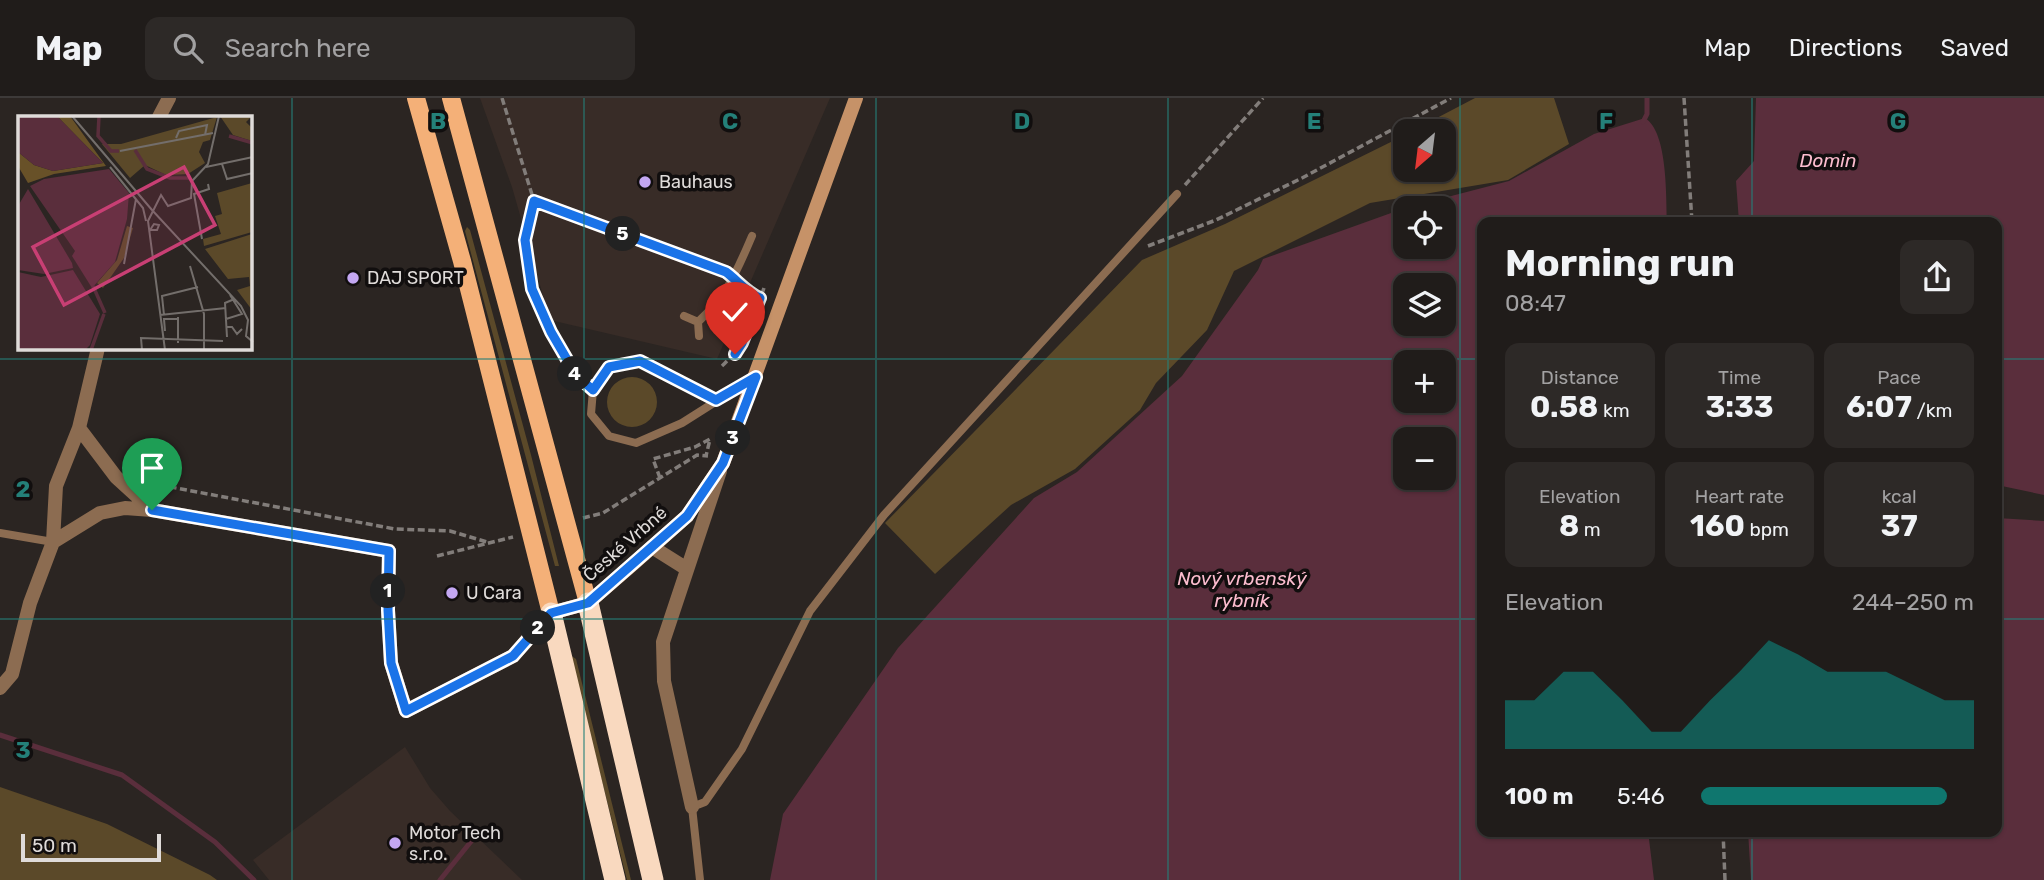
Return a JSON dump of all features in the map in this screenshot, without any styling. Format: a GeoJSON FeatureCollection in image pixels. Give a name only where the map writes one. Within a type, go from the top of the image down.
{"type":"FeatureCollection","features":[{"type":"Feature","properties":{"kind":"highway"},"geometry":{"type":"LineString","coordinates":[[588,603],[653,880]]}},
{"type":"Feature","properties":{"kind":"highway"},"geometry":{"type":"LineString","coordinates":[[551,613],[615,880]]}},
{"type":"Feature","properties":{"kind":"main road"},"geometry":{"type":"LineString","coordinates":[[416,98],[462,261],[551,613]]}},
{"type":"Feature","properties":{"kind":"main road"},"geometry":{"type":"LineString","coordinates":[[451,98],[588,603]]}},
{"type":"Feature","properties":{"kind":"street"},"geometry":{"type":"LineString","coordinates":[[160,116],[169,98]]}},
{"type":"Feature","properties":{"kind":"street","name":"České Vrbné"},"geometry":{"type":"LineString","coordinates":[[551,613],[588,603],[687,516],[723,463],[856,98]]}},
{"type":"Feature","properties":{"kind":"street"},"geometry":{"type":"LineString","coordinates":[[0,688],[12,674],[30,603],[53,542],[55,486],[79,428],[98,350]]}},
{"type":"Feature","properties":{"kind":"street"},"geometry":{"type":"LineString","coordinates":[[79,428],[116,477],[152,510]]}},
{"type":"Feature","properties":{"kind":"street"},"geometry":{"type":"LineString","coordinates":[[692,807],[664,681],[663,642],[723,463]]}},
{"type":"Feature","properties":{"kind":"street"},"geometry":{"type":"LineString","coordinates":[[53,542],[100,513],[125,508],[152,510],[389,551],[391,663],[406,711],[513,656],[551,613]]}},
{"type":"Feature","properties":{"kind":"street"},"geometry":{"type":"LineString","coordinates":[[652,547],[687,569]]}},
{"type":"Feature","properties":{"kind":"lane"},"geometry":{"type":"LineString","coordinates":[[700,880],[692,807],[705,802],[741,749],[810,611],[884,515],[1177,194]]}},
{"type":"Feature","properties":{"kind":"lane"},"geometry":{"type":"LineString","coordinates":[[698,322],[714,307],[734,278],[752,236]]}},
{"type":"Feature","properties":{"kind":"lane"},"geometry":{"type":"LineString","coordinates":[[679,254],[726,272],[734,278]]}},
{"type":"Feature","properties":{"kind":"lane"},"geometry":{"type":"LineString","coordinates":[[684,316],[698,322]]}},
{"type":"Feature","properties":{"kind":"lane"},"geometry":{"type":"LineString","coordinates":[[698,322],[699,336]]}},
{"type":"Feature","properties":{"kind":"lane"},"geometry":{"type":"LineString","coordinates":[[716,400],[640,361],[609,367],[593,390],[591,414],[609,436],[636,443],[682,423],[756,377]]}},
{"type":"Feature","properties":{"kind":"lane"},"geometry":{"type":"LineString","coordinates":[[0,533],[53,542]]}},
{"type":"Feature","properties":{"kind":"path"},"geometry":{"type":"LineString","coordinates":[[502,98],[534,201],[525,240],[532,289],[551,332],[576,375],[593,390]]}},
{"type":"Feature","properties":{"kind":"path"},"geometry":{"type":"LineString","coordinates":[[1177,194],[1263,98]]}},
{"type":"Feature","properties":{"kind":"path"},"geometry":{"type":"LineString","coordinates":[[1117,258],[1216,220],[1302,178],[1451,98]]}},
{"type":"Feature","properties":{"kind":"path"},"geometry":{"type":"LineString","coordinates":[[1684,98],[1692,217]]}},
{"type":"Feature","properties":{"kind":"path"},"geometry":{"type":"LineString","coordinates":[[534,201],[679,254]]}},
{"type":"Feature","properties":{"kind":"path"},"geometry":{"type":"LineString","coordinates":[[734,278],[752,295],[760,298]]}},
{"type":"Feature","properties":{"kind":"path"},"geometry":{"type":"LineString","coordinates":[[722,366],[742,343],[764,288]]}},
{"type":"Feature","properties":{"kind":"path"},"geometry":{"type":"LineString","coordinates":[[578,520],[603,513],[660,478],[697,455],[706,456],[710,439],[695,447],[653,459],[660,478]]}},
{"type":"Feature","properties":{"kind":"path"},"geometry":{"type":"LineString","coordinates":[[116,477],[395,529],[450,531],[487,542]]}},
{"type":"Feature","properties":{"kind":"path"},"geometry":{"type":"LineString","coordinates":[[437,556],[513,537]]}},
{"type":"Feature","properties":{"kind":"path"},"geometry":{"type":"LineString","coordinates":[[1723,837],[1726,880]]}},
{"type":"Feature","properties":{"kind":"shaded area"},"geometry":{"type":"Polygon","coordinates":[[[480,98],[830,98],[717,359],[550,320],[512,187],[480,98]]]}},
{"type":"Feature","properties":{"kind":"shaded area"},"geometry":{"type":"Polygon","coordinates":[[[1475,98],[1554,98],[1569,144],[1508,180],[1412,196],[1393,196],[1393,199],[1370,203],[1234,271],[1207,330],[1156,383],[1140,410],[1075,469],[1011,505],[935,574],[885,523],[1142,260],[1225,224],[1393,141],[1393,182],[1456,182],[1456,119],[1435,119],[1475,98]]]}},
{"type":"Feature","properties":{"kind":"shaded area"},"geometry":{"type":"Polygon","coordinates":[[[467,227],[470,230],[559,566],[555,566],[465,231],[467,227]]]}},
{"type":"Feature","properties":{"kind":"shaded area"},"geometry":{"type":"Polygon","coordinates":[[[632,377],[650,384],[657,402],[650,420],[632,427],[614,420],[607,402],[614,384],[632,377]]]}},
{"type":"Feature","properties":{"kind":"shaded area"},"geometry":{"type":"Polygon","coordinates":[[[570,655],[576,659],[631,880],[627,880],[570,655]]]}},
{"type":"Feature","properties":{"kind":"shaded area"},"geometry":{"type":"Polygon","coordinates":[[[405,747],[430,788],[450,811],[522,880],[269,880],[253,860],[405,747]]]}},
{"type":"Feature","properties":{"kind":"shaded area"},"geometry":{"type":"Polygon","coordinates":[[[0,787],[107,824],[217,880],[0,880],[0,787]]]}},
{"type":"Feature","properties":{"kind":"water","name":"Domin"},"geometry":{"type":"Polygon","coordinates":[[[1756,98],[2044,98],[2044,495],[2002,486],[2002,217],[1739,217],[1736,181],[1754,161],[1756,98]]]}},
{"type":"Feature","properties":{"kind":"water","name":"Nový vrbenský rybník"},"geometry":{"type":"Polygon","coordinates":[[[1645,118],[1653,125],[1662,150],[1667,217],[1477,217],[1477,837],[1649,837],[1654,880],[770,880],[783,814],[898,648],[1034,498],[1077,472],[1182,376],[1258,270],[1263,259],[1393,212],[1393,259],[1456,259],[1456,196],[1451,196],[1509,181],[1594,134],[1645,118]]]}},
{"type":"Feature","properties":{"kind":"water"},"geometry":{"type":"Polygon","coordinates":[[[2002,518],[2044,521],[2044,880],[1751,880],[1748,837],[2002,837],[2002,518]]]}},
{"type":"Feature","properties":{"kind":"waterway"},"geometry":{"type":"LineString","coordinates":[[1643,122],[1647,114],[1647,98]]}},
{"type":"Feature","properties":{"kind":"waterway"},"geometry":{"type":"LineString","coordinates":[[0,735],[122,775],[215,842],[254,880]]}},
{"type":"Feature","properties":{"kind":"waterway"},"geometry":{"type":"LineString","coordinates":[[440,880],[473,839]]}},
{"type":"Feature","properties":{"kind":"place","name":"Bauhaus"},"geometry":{"type":"Point","coordinates":[645,182]}},
{"type":"Feature","properties":{"kind":"place","name":"DAJ SPORT"},"geometry":{"type":"Point","coordinates":[353,278]}},
{"type":"Feature","properties":{"kind":"place","name":"U Cara"},"geometry":{"type":"Point","coordinates":[452,593]}},
{"type":"Feature","properties":{"kind":"place","name":"Motor Tech s.r.o."},"geometry":{"type":"Point","coordinates":[395,843]}},
{"type":"Feature","properties":{"kind":"route"},"geometry":{"type":"LineString","coordinates":[[152,510],[389,551],[391,663],[406,711],[513,656],[551,613],[588,603],[687,516],[723,463],[756,377],[716,400],[640,361],[609,367],[593,390],[576,375],[551,332],[532,289],[525,240],[534,201],[726,272],[734,278],[752,295],[760,298],[735,354]]}}]}
